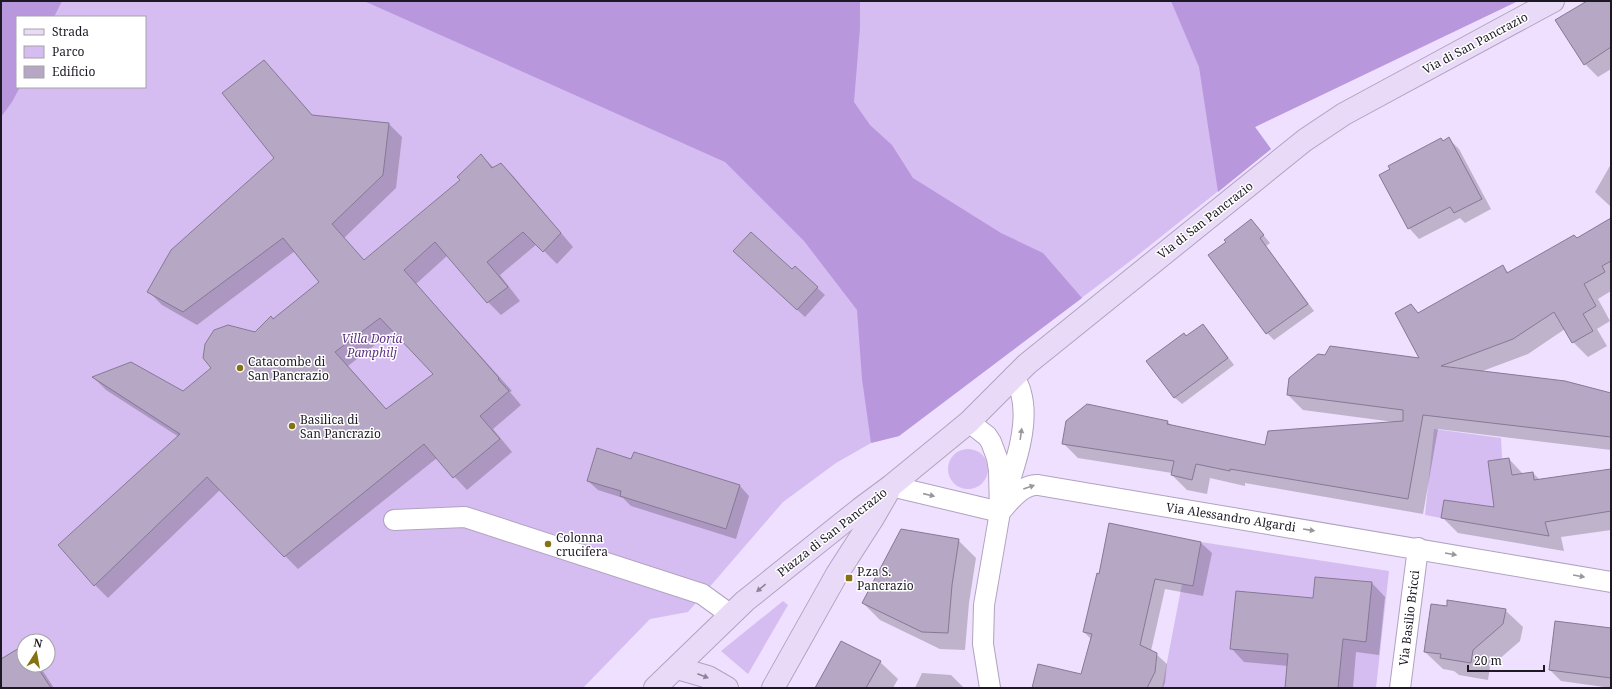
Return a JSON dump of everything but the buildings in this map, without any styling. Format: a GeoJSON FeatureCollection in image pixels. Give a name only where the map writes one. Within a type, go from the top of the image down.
{"type":"FeatureCollection","features":[{"type":"Feature","properties":{"kind":"street","name":"Via di San Pancrazio"},"geometry":{"type":"LineString","coordinates":[[891,486],[969,422],[1014,376],[1145,268],[1305,140],[1326,125],[1553,1]]}},
{"type":"Feature","properties":{"kind":"street"},"geometry":{"type":"LineString","coordinates":[[990,688],[984,644],[984,605],[993,543],[1000,512],[1018,452],[1023,420],[1021,393],[1014,376]]}},
{"type":"Feature","properties":{"kind":"street"},"geometry":{"type":"LineString","coordinates":[[969,422],[987,436],[994,446],[999,470],[1000,512]]}},
{"type":"Feature","properties":{"kind":"street","name":"Via Alessandro Algardi"},"geometry":{"type":"LineString","coordinates":[[1000,512],[1022,490],[1032,485],[1038,485],[1418,548],[1611,582]]}},
{"type":"Feature","properties":{"kind":"street"},"geometry":{"type":"LineString","coordinates":[[891,486],[1000,512]]}},
{"type":"Feature","properties":{"kind":"street","name":"Piazza di San Pancrazio"},"geometry":{"type":"LineString","coordinates":[[655,688],[731,615],[771,580],[891,486]]}},
{"type":"Feature","properties":{"kind":"street","name":"Piazza di San Pancrazio"},"geometry":{"type":"LineString","coordinates":[[773,688],[837,574],[873,518],[891,486]]}},
{"type":"Feature","properties":{"kind":"street"},"geometry":{"type":"LineString","coordinates":[[394,520],[465,517],[702,594],[731,615]]}},
{"type":"Feature","properties":{"kind":"street","name":"Via Basilio Bricci"},"geometry":{"type":"LineString","coordinates":[[1400,688],[1418,548]]}},
{"type":"Feature","properties":{"kind":"street"},"geometry":{"type":"LineString","coordinates":[[677,668],[708,677],[728,688]]}},
{"type":"Feature","properties":{"kind":"green space","name":"Villa Doria Pamphilj"},"geometry":{"type":"Polygon","coordinates":[[[1,1],[1518,1],[1255,127],[1271,149],[1133,259],[899,436],[871,443],[836,463],[783,502],[688,612],[650,619],[583,688],[1,688],[1,1]]]}},
{"type":"Feature","properties":{"kind":"green space"},"geometry":{"type":"Polygon","coordinates":[[[1434,429],[1501,438],[1502,459],[1488,461],[1494,507],[1458,521],[1425,515],[1434,429]]]}},
{"type":"Feature","properties":{"kind":"green space"},"geometry":{"type":"Polygon","coordinates":[[[972,449],[979,452],[985,458],[988,469],[987,477],[979,486],[972,489],[964,489],[957,486],[949,477],[948,465],[951,458],[960,450],[972,449]]]}},
{"type":"Feature","properties":{"kind":"green space"},"geometry":{"type":"Polygon","coordinates":[[[1201,542],[1389,571],[1376,688],[1162,688],[1182,584],[1193,586],[1201,542]]]}},
{"type":"Feature","properties":{"kind":"green space"},"geometry":{"type":"Polygon","coordinates":[[[783,601],[788,605],[748,674],[721,651],[783,601]]]}},
{"type":"Feature","properties":{"kind":"shaded area"},"geometry":{"type":"Polygon","coordinates":[[[1,1],[62,1],[54,16],[16,16],[16,88],[19,88],[12,102],[1,117],[1,1]]]}},
{"type":"Feature","properties":{"kind":"shaded area"},"geometry":{"type":"Polygon","coordinates":[[[364,1],[860,1],[860,28],[854,102],[870,125],[892,145],[913,178],[1001,233],[1043,253],[1082,298],[899,436],[871,443],[862,379],[857,310],[804,241],[725,162],[364,1]]]}},
{"type":"Feature","properties":{"kind":"shaded area"},"geometry":{"type":"Polygon","coordinates":[[[1171,1],[1518,1],[1255,127],[1271,149],[1218,192],[1199,67],[1171,1]]]}},
{"type":"Feature","properties":{"kind":"place","name":"Catacombe di San Pancrazio"},"geometry":{"type":"Point","coordinates":[240,368]}},
{"type":"Feature","properties":{"kind":"place","name":"Basilica di San Pancrazio"},"geometry":{"type":"Point","coordinates":[292,426]}},
{"type":"Feature","properties":{"kind":"place","name":"Colonna crucifera"},"geometry":{"type":"Point","coordinates":[548,544]}},
{"type":"Feature","properties":{"kind":"place","name":"P.za S. Pancrazio"},"geometry":{"type":"Point","coordinates":[849,578]}}]}
